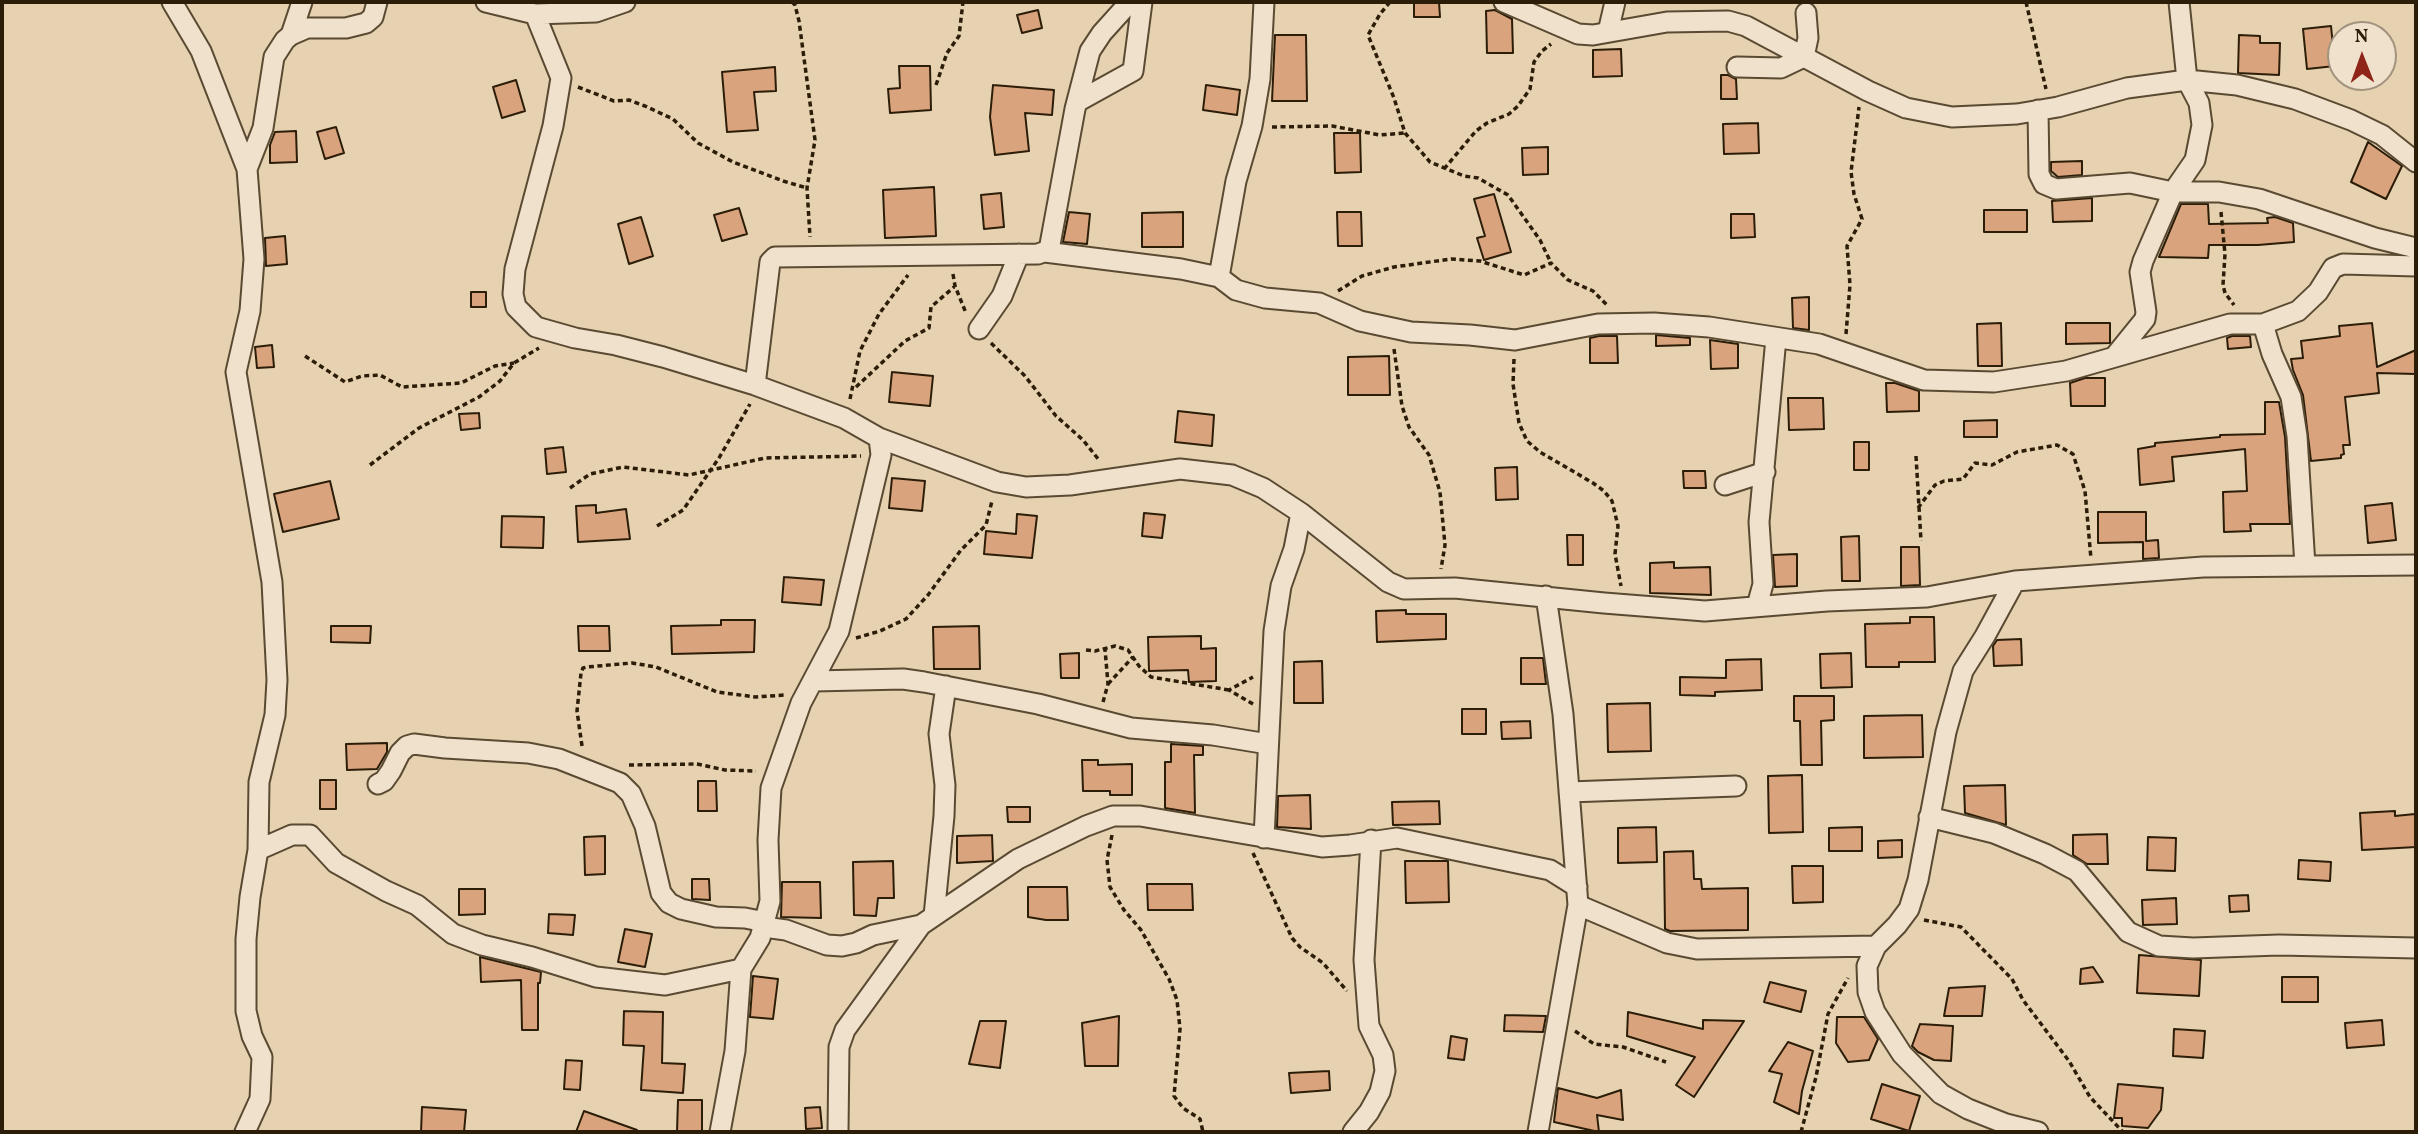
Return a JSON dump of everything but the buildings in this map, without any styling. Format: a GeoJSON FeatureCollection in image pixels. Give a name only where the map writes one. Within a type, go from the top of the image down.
{"type":"FeatureCollection","features":[{"type":"Feature","properties":{"kind":"street"},"geometry":{"type":"LineString","coordinates":[[172,2],[201,51],[247,169],[254,259],[249,320],[236,372],[272,582],[277,642],[275,715],[259,782],[258,850],[250,897],[245,989],[249,1026],[262,1057],[260,1099],[246,1132]]}},
{"type":"Feature","properties":{"kind":"street"},"geometry":{"type":"LineString","coordinates":[[247,169],[263,128],[274,57],[291,35],[302,2]]}},
{"type":"Feature","properties":{"kind":"street"},"geometry":{"type":"LineString","coordinates":[[486,2],[536,14],[596,12],[625,2]]}},
{"type":"Feature","properties":{"kind":"street"},"geometry":{"type":"LineString","coordinates":[[1045,252],[1050,246],[1077,102],[1090,51],[1130,2]]}},
{"type":"Feature","properties":{"kind":"street"},"geometry":{"type":"LineString","coordinates":[[1077,102],[1133,71],[1142,2]]}},
{"type":"Feature","properties":{"kind":"street"},"geometry":{"type":"LineString","coordinates":[[1219,277],[1236,181],[1252,126],[1260,79],[1264,2]]}},
{"type":"Feature","properties":{"kind":"street"},"geometry":{"type":"LineString","coordinates":[[1504,2],[1571,33],[1593,35],[1667,22],[1728,21],[1746,26],[1861,88],[1906,108],[1941,116],[2006,115],[2044,109],[2127,88],[2187,80],[2237,85],[2295,99],[2351,120],[2382,135],[2416,162]]}},
{"type":"Feature","properties":{"kind":"street"},"geometry":{"type":"LineString","coordinates":[[1608,32],[1615,2]]}},
{"type":"Feature","properties":{"kind":"street"},"geometry":{"type":"LineString","coordinates":[[1687,22],[1688,2]]}},
{"type":"Feature","properties":{"kind":"street"},"geometry":{"type":"LineString","coordinates":[[2114,357],[2145,319],[2140,272],[2143,261],[2173,192],[2195,160],[2202,125],[2199,103],[2187,80],[2179,2]]}},
{"type":"Feature","properties":{"kind":"street"},"geometry":{"type":"LineString","coordinates":[[291,35],[307,28],[346,28],[366,23],[382,3]]}},
{"type":"Feature","properties":{"kind":"street"},"geometry":{"type":"LineString","coordinates":[[1804,57],[1808,38],[1806,13]]}},
{"type":"Feature","properties":{"kind":"street"},"geometry":{"type":"LineString","coordinates":[[536,14],[561,78],[553,126],[514,269],[513,294],[516,307],[536,327],[663,357],[757,386],[844,418],[880,447],[996,482],[1026,487],[1070,485],[1180,469],[1232,475],[1263,488],[1301,513],[1396,586],[1404,589],[1437,588],[1705,611],[1927,597],[2015,581],[2203,567],[2416,565]]}},
{"type":"Feature","properties":{"kind":"street"},"geometry":{"type":"LineString","coordinates":[[1737,67],[1780,68],[1804,57]]}},
{"type":"Feature","properties":{"kind":"street"},"geometry":{"type":"LineString","coordinates":[[2044,109],[2039,174],[2044,184],[2056,189],[2130,183],[2173,192],[2218,192],[2259,199],[2375,238],[2416,248]]}},
{"type":"Feature","properties":{"kind":"street"},"geometry":{"type":"LineString","coordinates":[[757,386],[770,262],[775,257],[1045,252],[1181,269],[1219,277],[1236,290],[1265,298],[1319,303],[1360,321],[1392,329],[1515,340],[1598,324],[1709,327],[1818,344],[1924,380],[1994,382],[2066,371],[2230,324],[2255,324],[2298,311],[2318,292],[2333,268],[2343,264],[2416,266]]}},
{"type":"Feature","properties":{"kind":"street"},"geometry":{"type":"LineString","coordinates":[[979,329],[1002,296],[1019,254]]}},
{"type":"Feature","properties":{"kind":"street"},"geometry":{"type":"LineString","coordinates":[[2255,324],[2291,397],[2297,436],[2305,566]]}},
{"type":"Feature","properties":{"kind":"street"},"geometry":{"type":"LineString","coordinates":[[1757,606],[1763,584],[1759,522],[1776,338]]}},
{"type":"Feature","properties":{"kind":"street"},"geometry":{"type":"LineString","coordinates":[[720,1132],[735,1051],[741,969],[760,939],[770,901],[768,841],[771,788],[810,686],[834,645],[845,611],[880,447]]}},
{"type":"Feature","properties":{"kind":"street"},"geometry":{"type":"LineString","coordinates":[[1725,485],[1765,472]]}},
{"type":"Feature","properties":{"kind":"street"},"geometry":{"type":"LineString","coordinates":[[1255,836],[1268,744],[1274,631],[1282,586],[1294,549],[1301,513]]}},
{"type":"Feature","properties":{"kind":"street"},"geometry":{"type":"LineString","coordinates":[[2015,581],[1963,671],[1947,732],[1931,816],[1928,817],[1918,880],[1909,909],[1873,952],[1867,967],[1868,992],[1875,1012],[1902,1054],[1941,1094],[2006,1124],[2038,1132]]}},
{"type":"Feature","properties":{"kind":"street"},"geometry":{"type":"LineString","coordinates":[[1538,1132],[1577,896],[1563,714],[1546,596]]}},
{"type":"Feature","properties":{"kind":"street"},"geometry":{"type":"LineString","coordinates":[[810,686],[903,679],[1038,704],[1130,728],[1268,744]]}},
{"type":"Feature","properties":{"kind":"street"},"geometry":{"type":"LineString","coordinates":[[928,921],[944,816],[945,785],[939,734],[946,686]]}},
{"type":"Feature","properties":{"kind":"street"},"geometry":{"type":"LineString","coordinates":[[378,784],[384,781],[400,753],[407,746],[414,744],[528,753],[559,759],[620,783],[631,794],[645,825],[661,893],[669,903],[681,909],[716,917],[745,918],[786,929],[827,945],[842,946],[856,943],[873,934],[928,921]]}},
{"type":"Feature","properties":{"kind":"street"},"geometry":{"type":"LineString","coordinates":[[1569,792],[1736,786]]}},
{"type":"Feature","properties":{"kind":"street"},"geometry":{"type":"LineString","coordinates":[[838,1132],[839,1047],[845,1030],[928,921],[1018,859],[1086,826],[1115,816],[1140,816],[1322,847],[1397,838],[1550,870],[1577,896],[1667,943],[1697,949],[1873,952]]}},
{"type":"Feature","properties":{"kind":"street"},"geometry":{"type":"LineString","coordinates":[[1928,817],[1994,833],[2045,854],[2077,871],[2128,932],[2160,946],[2416,948]]}},
{"type":"Feature","properties":{"kind":"street"},"geometry":{"type":"LineString","coordinates":[[258,850],[292,835],[310,835],[336,863],[417,905],[453,934],[596,978],[665,985],[741,969]]}},
{"type":"Feature","properties":{"kind":"street"},"geometry":{"type":"LineString","coordinates":[[1353,1132],[1380,1092],[1384,1071],[1383,1055],[1369,1026],[1364,960],[1371,840]]}},
{"type":"Feature","properties":{"kind":"path"},"geometry":{"type":"LineString","coordinates":[[792,2],[799,21],[815,140],[807,188],[811,256]]}},
{"type":"Feature","properties":{"kind":"path"},"geometry":{"type":"LineString","coordinates":[[936,85],[947,53],[958,36],[963,2]]}},
{"type":"Feature","properties":{"kind":"path"},"geometry":{"type":"LineString","coordinates":[[1390,2],[1368,35],[1405,132],[1430,162],[1464,176],[1478,178],[1508,195],[1540,240],[1551,263],[1568,281],[1592,290],[1624,323]]}},
{"type":"Feature","properties":{"kind":"path"},"geometry":{"type":"LineString","coordinates":[[2026,2],[2044,109]]}},
{"type":"Feature","properties":{"kind":"path"},"geometry":{"type":"LineString","coordinates":[[1444,169],[1476,131],[1509,114],[1518,106],[1530,89],[1534,62],[1542,51],[1571,33]]}},
{"type":"Feature","properties":{"kind":"path"},"geometry":{"type":"LineString","coordinates":[[561,78],[614,101],[629,100],[645,106],[673,119],[698,143],[733,162],[807,188]]}},
{"type":"Feature","properties":{"kind":"path"},"geometry":{"type":"LineString","coordinates":[[1844,352],[1850,285],[1847,246],[1862,219],[1851,172],[1861,88]]}},
{"type":"Feature","properties":{"kind":"path"},"geometry":{"type":"LineString","coordinates":[[1252,126],[1332,126],[1380,135],[1405,132]]}},
{"type":"Feature","properties":{"kind":"path"},"geometry":{"type":"LineString","coordinates":[[2218,192],[2225,254],[2225,293],[2255,324]]}},
{"type":"Feature","properties":{"kind":"path"},"geometry":{"type":"LineString","coordinates":[[950,254],[955,286],[967,315],[1114,477]]}},
{"type":"Feature","properties":{"kind":"path"},"geometry":{"type":"LineString","coordinates":[[844,418],[854,388],[860,351],[879,314],[925,255]]}},
{"type":"Feature","properties":{"kind":"path"},"geometry":{"type":"LineString","coordinates":[[1319,303],[1362,275],[1394,267],[1451,259],[1480,261],[1524,275],[1551,263]]}},
{"type":"Feature","properties":{"kind":"path"},"geometry":{"type":"LineString","coordinates":[[854,388],[905,341],[929,328],[931,307],[955,286]]}},
{"type":"Feature","properties":{"kind":"path"},"geometry":{"type":"LineString","coordinates":[[1392,329],[1402,406],[1409,427],[1429,455],[1440,492],[1445,545],[1437,588]]}},
{"type":"Feature","properties":{"kind":"path"},"geometry":{"type":"LineString","coordinates":[[304,356],[345,382],[362,376],[380,375],[402,387],[461,383],[495,366],[514,363],[564,335]]}},
{"type":"Feature","properties":{"kind":"path"},"geometry":{"type":"LineString","coordinates":[[1515,340],[1513,384],[1519,423],[1527,441],[1540,452],[1593,483],[1612,501],[1618,526],[1615,554],[1619,580],[1628,604]]}},
{"type":"Feature","properties":{"kind":"path"},"geometry":{"type":"LineString","coordinates":[[370,465],[419,428],[479,397],[500,381],[514,363]]}},
{"type":"Feature","properties":{"kind":"path"},"geometry":{"type":"LineString","coordinates":[[657,526],[683,510],[710,471],[757,386]]}},
{"type":"Feature","properties":{"kind":"path"},"geometry":{"type":"LineString","coordinates":[[1918,508],[1935,485],[1963,479],[1975,463],[1992,465],[2017,452],[2057,445],[2073,454],[2085,491],[2092,576]]}},
{"type":"Feature","properties":{"kind":"path"},"geometry":{"type":"LineString","coordinates":[[570,488],[590,474],[623,467],[689,475],[765,458],[880,447]]}},
{"type":"Feature","properties":{"kind":"path"},"geometry":{"type":"LineString","coordinates":[[1916,456],[1921,541]]}},
{"type":"Feature","properties":{"kind":"path"},"geometry":{"type":"LineString","coordinates":[[834,645],[880,631],[906,619],[928,595],[961,550],[986,525],[996,482]]}},
{"type":"Feature","properties":{"kind":"path"},"geometry":{"type":"LineString","coordinates":[[1086,650],[1115,646],[1128,650],[1151,677],[1229,690]]}},
{"type":"Feature","properties":{"kind":"path"},"geometry":{"type":"LineString","coordinates":[[1095,719],[1102,707],[1108,684],[1105,649]]}},
{"type":"Feature","properties":{"kind":"path"},"geometry":{"type":"LineString","coordinates":[[1108,684],[1134,657]]}},
{"type":"Feature","properties":{"kind":"path"},"geometry":{"type":"LineString","coordinates":[[585,770],[578,711],[583,668],[632,663],[656,667],[717,692],[756,697],[776,697],[810,686]]}},
{"type":"Feature","properties":{"kind":"path"},"geometry":{"type":"LineString","coordinates":[[626,765],[697,764],[775,775]]}},
{"type":"Feature","properties":{"kind":"path"},"geometry":{"type":"LineString","coordinates":[[1115,816],[1107,860],[1110,887],[1141,930],[1169,979],[1177,1000],[1180,1029],[1174,1096],[1184,1108],[1200,1119],[1203,1132]]}},
{"type":"Feature","properties":{"kind":"path"},"geometry":{"type":"LineString","coordinates":[[1255,836],[1292,938],[1323,964],[1348,993]]}},
{"type":"Feature","properties":{"kind":"path"},"geometry":{"type":"LineString","coordinates":[[1909,909],[1922,919],[1961,927],[1966,931],[2012,979],[2023,1000],[2070,1061],[2090,1097],[2123,1132]]}},
{"type":"Feature","properties":{"kind":"path"},"geometry":{"type":"LineString","coordinates":[[1801,1132],[1816,1077],[1828,1014],[1851,974],[1873,952]]}},
{"type":"Feature","properties":{"kind":"path"},"geometry":{"type":"LineString","coordinates":[[1556,1026],[1575,1031],[1594,1044],[1623,1047],[1667,1062]]}}]}
